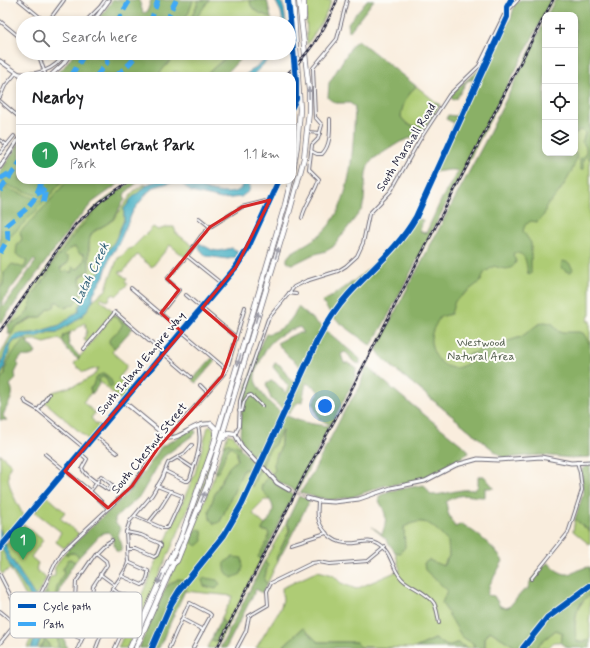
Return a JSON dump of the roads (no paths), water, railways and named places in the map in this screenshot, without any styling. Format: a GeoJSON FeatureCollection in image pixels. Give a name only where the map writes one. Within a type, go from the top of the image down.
{"type":"FeatureCollection","features":[{"type":"Feature","properties":{"kind":"highway"},"geometry":{"type":"LineString","coordinates":[[292,0],[293,16]]}},
{"type":"Feature","properties":{"kind":"highway"},"geometry":{"type":"LineString","coordinates":[[142,635],[197,513],[208,482],[304,158],[308,132],[309,90],[299,0]]}},
{"type":"Feature","properties":{"kind":"highway"},"geometry":{"type":"LineString","coordinates":[[304,0],[304,40]]}},
{"type":"Feature","properties":{"kind":"highway"},"geometry":{"type":"LineString","coordinates":[[296,40],[300,110],[296,153]]}},
{"type":"Feature","properties":{"kind":"highway"},"geometry":{"type":"LineString","coordinates":[[174,563],[171,559],[204,474],[255,305],[262,272],[266,271],[291,184]]}},
{"type":"Feature","properties":{"kind":"highway"},"geometry":{"type":"LineString","coordinates":[[261,304],[269,274],[266,271]]}},
{"type":"Feature","properties":{"kind":"highway"},"geometry":{"type":"LineString","coordinates":[[211,424],[218,422],[224,411]]}},
{"type":"Feature","properties":{"kind":"highway"},"geometry":{"type":"LineString","coordinates":[[204,474],[216,431],[215,427],[211,424]]}},
{"type":"Feature","properties":{"kind":"highway"},"geometry":{"type":"LineString","coordinates":[[226,424],[235,434]]}},
{"type":"Feature","properties":{"kind":"highway"},"geometry":{"type":"LineString","coordinates":[[208,482],[214,471],[225,436],[228,433],[235,434]]}},
{"type":"Feature","properties":{"kind":"highway"},"geometry":{"type":"LineString","coordinates":[[142,621],[182,531]]}},
{"type":"Feature","properties":{"kind":"highway"},"geometry":{"type":"LineString","coordinates":[[130,648],[134,638]]}},
{"type":"Feature","properties":{"kind":"highway"},"geometry":{"type":"LineString","coordinates":[[136,648],[140,638]]}},
{"type":"Feature","properties":{"kind":"street"},"geometry":{"type":"LineString","coordinates":[[19,0],[38,16]]}},
{"type":"Feature","properties":{"kind":"street"},"geometry":{"type":"LineString","coordinates":[[52,16],[63,0]]}},
{"type":"Feature","properties":{"kind":"street"},"geometry":{"type":"LineString","coordinates":[[92,16],[104,0]]}},
{"type":"Feature","properties":{"kind":"street"},"geometry":{"type":"LineString","coordinates":[[97,16],[109,0]]}},
{"type":"Feature","properties":{"kind":"street"},"geometry":{"type":"LineString","coordinates":[[302,218],[304,210],[319,179],[309,170],[312,145],[318,139],[322,125],[315,117],[313,68],[337,39],[347,0]]}},
{"type":"Feature","properties":{"kind":"street","name":"South Marshall Road"},"geometry":{"type":"LineString","coordinates":[[235,434],[239,426],[240,401],[268,319],[294,287],[306,281],[338,270],[346,266],[357,256],[362,243],[369,214],[391,191],[419,141],[449,95],[479,66],[504,15],[518,0]]}},
{"type":"Feature","properties":{"kind":"street"},"geometry":{"type":"LineString","coordinates":[[0,21],[16,34]]}},
{"type":"Feature","properties":{"kind":"street"},"geometry":{"type":"LineString","coordinates":[[40,60],[44,71]]}},
{"type":"Feature","properties":{"kind":"street"},"geometry":{"type":"LineString","coordinates":[[39,72],[44,71],[58,63],[60,60]]}},
{"type":"Feature","properties":{"kind":"street"},"geometry":{"type":"LineString","coordinates":[[54,72],[66,60]]}},
{"type":"Feature","properties":{"kind":"street"},"geometry":{"type":"LineString","coordinates":[[0,61],[16,73],[5,86],[0,97]]}},
{"type":"Feature","properties":{"kind":"street"},"geometry":{"type":"LineString","coordinates":[[0,101],[16,115]]}},
{"type":"Feature","properties":{"kind":"street"},"geometry":{"type":"LineString","coordinates":[[311,151],[317,154],[322,154],[324,152],[330,139],[330,119]]}},
{"type":"Feature","properties":{"kind":"street"},"geometry":{"type":"LineString","coordinates":[[308,132],[320,133]]}},
{"type":"Feature","properties":{"kind":"street"},"geometry":{"type":"LineString","coordinates":[[0,153],[14,136]]}},
{"type":"Feature","properties":{"kind":"street"},"geometry":{"type":"LineString","coordinates":[[0,140],[7,145]]}},
{"type":"Feature","properties":{"kind":"street"},"geometry":{"type":"LineString","coordinates":[[0,167],[16,143]]}},
{"type":"Feature","properties":{"kind":"street","name":"South Inland Empire Way"},"geometry":{"type":"LineString","coordinates":[[0,548],[236,267],[247,250],[277,184]]}},
{"type":"Feature","properties":{"kind":"street"},"geometry":{"type":"LineString","coordinates":[[161,313],[179,290],[167,279],[187,256],[201,236],[210,227],[242,207],[270,200]]}},
{"type":"Feature","properties":{"kind":"street"},"geometry":{"type":"LineString","coordinates":[[199,218],[210,227]]}},
{"type":"Feature","properties":{"kind":"street"},"geometry":{"type":"LineString","coordinates":[[187,256],[222,284]]}},
{"type":"Feature","properties":{"kind":"street"},"geometry":{"type":"LineString","coordinates":[[131,288],[227,369]]}},
{"type":"Feature","properties":{"kind":"street"},"geometry":{"type":"LineString","coordinates":[[289,292],[296,294]]}},
{"type":"Feature","properties":{"kind":"street"},"geometry":{"type":"LineString","coordinates":[[186,295],[236,337]]}},
{"type":"Feature","properties":{"kind":"street","name":"South Chestnut Street"},"geometry":{"type":"LineString","coordinates":[[41,592],[63,551],[132,486],[155,452],[227,369],[245,307]]}},
{"type":"Feature","properties":{"kind":"street"},"geometry":{"type":"LineString","coordinates":[[84,349],[115,312],[191,377]]}},
{"type":"Feature","properties":{"kind":"street"},"geometry":{"type":"LineString","coordinates":[[200,385],[207,392]]}},
{"type":"Feature","properties":{"kind":"street"},"geometry":{"type":"LineString","coordinates":[[38,410],[49,394]]}},
{"type":"Feature","properties":{"kind":"street"},"geometry":{"type":"LineString","coordinates":[[239,411],[242,411],[244,402],[248,396],[251,395],[262,406]]}},
{"type":"Feature","properties":{"kind":"street"},"geometry":{"type":"LineString","coordinates":[[24,399],[26,403],[38,410],[84,448]]}},
{"type":"Feature","properties":{"kind":"street"},"geometry":{"type":"LineString","coordinates":[[123,401],[167,438],[173,438],[198,425],[211,424]]}},
{"type":"Feature","properties":{"kind":"street"},"geometry":{"type":"LineString","coordinates":[[165,471],[185,481],[190,479],[200,446],[198,425]]}},
{"type":"Feature","properties":{"kind":"street"},"geometry":{"type":"LineString","coordinates":[[235,434],[242,448],[256,462]]}},
{"type":"Feature","properties":{"kind":"street"},"geometry":{"type":"LineString","coordinates":[[94,435],[117,453]]}},
{"type":"Feature","properties":{"kind":"street"},"geometry":{"type":"LineString","coordinates":[[111,592],[122,576],[128,562],[126,532],[129,524],[134,515],[150,498],[158,486],[170,462],[185,453],[192,445]]}},
{"type":"Feature","properties":{"kind":"street"},"geometry":{"type":"LineString","coordinates":[[80,453],[87,459],[82,468],[83,471],[97,482],[108,490],[112,485],[101,476],[97,482],[95,487],[90,491]]}},
{"type":"Feature","properties":{"kind":"street"},"geometry":{"type":"LineString","coordinates":[[45,454],[108,508]]}},
{"type":"Feature","properties":{"kind":"street"},"geometry":{"type":"LineString","coordinates":[[177,457],[193,468]]}},
{"type":"Feature","properties":{"kind":"street"},"geometry":{"type":"LineString","coordinates":[[307,498],[318,501],[334,502],[359,499],[378,492],[425,481],[456,465],[474,459],[498,460],[529,457],[572,463],[590,462]]}},
{"type":"Feature","properties":{"kind":"street"},"geometry":{"type":"LineString","coordinates":[[530,579],[568,533],[582,490],[577,462]]}},
{"type":"Feature","properties":{"kind":"street"},"geometry":{"type":"LineString","coordinates":[[264,468],[277,483],[289,490]]}},
{"type":"Feature","properties":{"kind":"street"},"geometry":{"type":"LineString","coordinates":[[134,515],[162,528],[168,528],[182,496],[158,486]]}},
{"type":"Feature","properties":{"kind":"street"},"geometry":{"type":"LineString","coordinates":[[149,522],[171,492]]}},
{"type":"Feature","properties":{"kind":"street"},"geometry":{"type":"LineString","coordinates":[[318,501],[318,516],[326,533],[335,540],[345,543],[368,541],[385,547],[402,579],[424,593],[434,603],[438,623]]}},
{"type":"Feature","properties":{"kind":"street"},"geometry":{"type":"LineString","coordinates":[[126,532],[142,535],[160,544],[161,547],[155,557],[136,549],[127,549]]}},
{"type":"Feature","properties":{"kind":"street"},"geometry":{"type":"LineString","coordinates":[[291,544],[326,533]]}},
{"type":"Feature","properties":{"kind":"street"},"geometry":{"type":"LineString","coordinates":[[75,592],[76,582],[96,553],[112,540]]}},
{"type":"Feature","properties":{"kind":"street"},"geometry":{"type":"LineString","coordinates":[[237,648],[246,631],[249,616],[268,604],[267,591],[271,583],[312,563],[319,562],[330,564],[368,561],[385,547]]}},
{"type":"Feature","properties":{"kind":"street"},"geometry":{"type":"LineString","coordinates":[[92,592],[93,586],[107,564],[96,553]]}},
{"type":"Feature","properties":{"kind":"street"},"geometry":{"type":"LineString","coordinates":[[122,576],[142,585],[144,584],[148,572],[128,562]]}},
{"type":"Feature","properties":{"kind":"street"},"geometry":{"type":"LineString","coordinates":[[100,574],[115,585]]}},
{"type":"Feature","properties":{"kind":"street"},"geometry":{"type":"LineString","coordinates":[[0,575],[10,594]]}},
{"type":"Feature","properties":{"kind":"street"},"geometry":{"type":"LineString","coordinates":[[112,588],[117,592]]}},
{"type":"Feature","properties":{"kind":"street"},"geometry":{"type":"LineString","coordinates":[[169,648],[190,603],[209,612],[211,615],[193,648]]}},
{"type":"Feature","properties":{"kind":"street"},"geometry":{"type":"LineString","coordinates":[[0,611],[10,619]]}},
{"type":"Feature","properties":{"kind":"street"},"geometry":{"type":"LineString","coordinates":[[182,619],[203,630]]}},
{"type":"Feature","properties":{"kind":"street","name":"South Chestnut Street"},"geometry":{"type":"LineString","coordinates":[[0,643],[10,631]]}},
{"type":"Feature","properties":{"kind":"street"},"geometry":{"type":"LineString","coordinates":[[96,648],[100,638]]}},
{"type":"Feature","properties":{"kind":"street"},"geometry":{"type":"LineString","coordinates":[[115,648],[120,638]]}},
{"type":"Feature","properties":{"kind":"street"},"geometry":{"type":"LineString","coordinates":[[78,648],[82,639]]}},
{"type":"Feature","properties":{"kind":"water"},"geometry":{"type":"Polygon","coordinates":[[[275,0],[281,0],[285,16],[282,16],[275,0]]]}},
{"type":"Feature","properties":{"kind":"water"},"geometry":{"type":"Polygon","coordinates":[[[264,60],[268,60],[256,72],[249,72],[264,60]]]}},
{"type":"Feature","properties":{"kind":"water"},"geometry":{"type":"Polygon","coordinates":[[[149,184],[165,184],[154,187],[147,193],[133,211],[118,245],[110,257],[104,276],[93,294],[93,300],[83,315],[57,332],[49,332],[36,337],[28,337],[14,341],[11,345],[0,377],[0,367],[6,349],[16,334],[34,333],[60,325],[79,311],[79,307],[101,269],[105,255],[115,241],[124,220],[124,209],[132,198],[149,184]]]}},
{"type":"Feature","properties":{"kind":"water"},"geometry":{"type":"Polygon","coordinates":[[[182,184],[199,184],[208,190],[226,193],[237,191],[241,188],[242,184],[250,184],[250,187],[249,191],[241,197],[222,199],[191,192],[182,184]]]}},
{"type":"Feature","properties":{"kind":"water"},"geometry":{"type":"Polygon","coordinates":[[[199,243],[212,250],[219,251],[232,248],[238,251],[236,257],[228,259],[206,256],[198,247],[199,243]]]}},
{"type":"Feature","properties":{"kind":"water"},"geometry":{"type":"Polygon","coordinates":[[[0,529],[9,555],[32,592],[28,592],[11,568],[0,544],[0,529]]]}},
{"type":"Feature","properties":{"kind":"water"},"geometry":{"type":"Polygon","coordinates":[[[35,638],[41,638],[37,648],[31,648],[35,638]]]}},
{"type":"Feature","properties":{"kind":"tunnel"},"geometry":{"type":"LineString","coordinates":[[256,462],[264,468]]}},
{"type":"Feature","properties":{"kind":"tunnel"},"geometry":{"type":"LineString","coordinates":[[289,490],[307,498]]}},
{"type":"Feature","properties":{"kind":"railway"},"geometry":{"type":"LineString","coordinates":[[289,72],[316,41],[333,11],[337,0]]}},
{"type":"Feature","properties":{"kind":"railway"},"geometry":{"type":"LineString","coordinates":[[547,12],[553,0]]}},
{"type":"Feature","properties":{"kind":"railway"},"geometry":{"type":"LineString","coordinates":[[217,648],[305,474],[349,394],[542,21]]}},
{"type":"Feature","properties":{"kind":"railway"},"geometry":{"type":"LineString","coordinates":[[0,331],[75,225],[101,201],[125,184]]}},
{"type":"Feature","properties":{"kind":"place","name":"Wentel Grant Park"},"geometry":{"type":"Point","coordinates":[23,560]}},
{"type":"Feature","properties":{"kind":"water label","name":"Latah Creek"},"geometry":{"type":"Point","coordinates":[90,273]}},
{"type":"Feature","properties":{"kind":"park label","name":"Westwood Natural Area"},"geometry":{"type":"Point","coordinates":[481,349]}}]}
